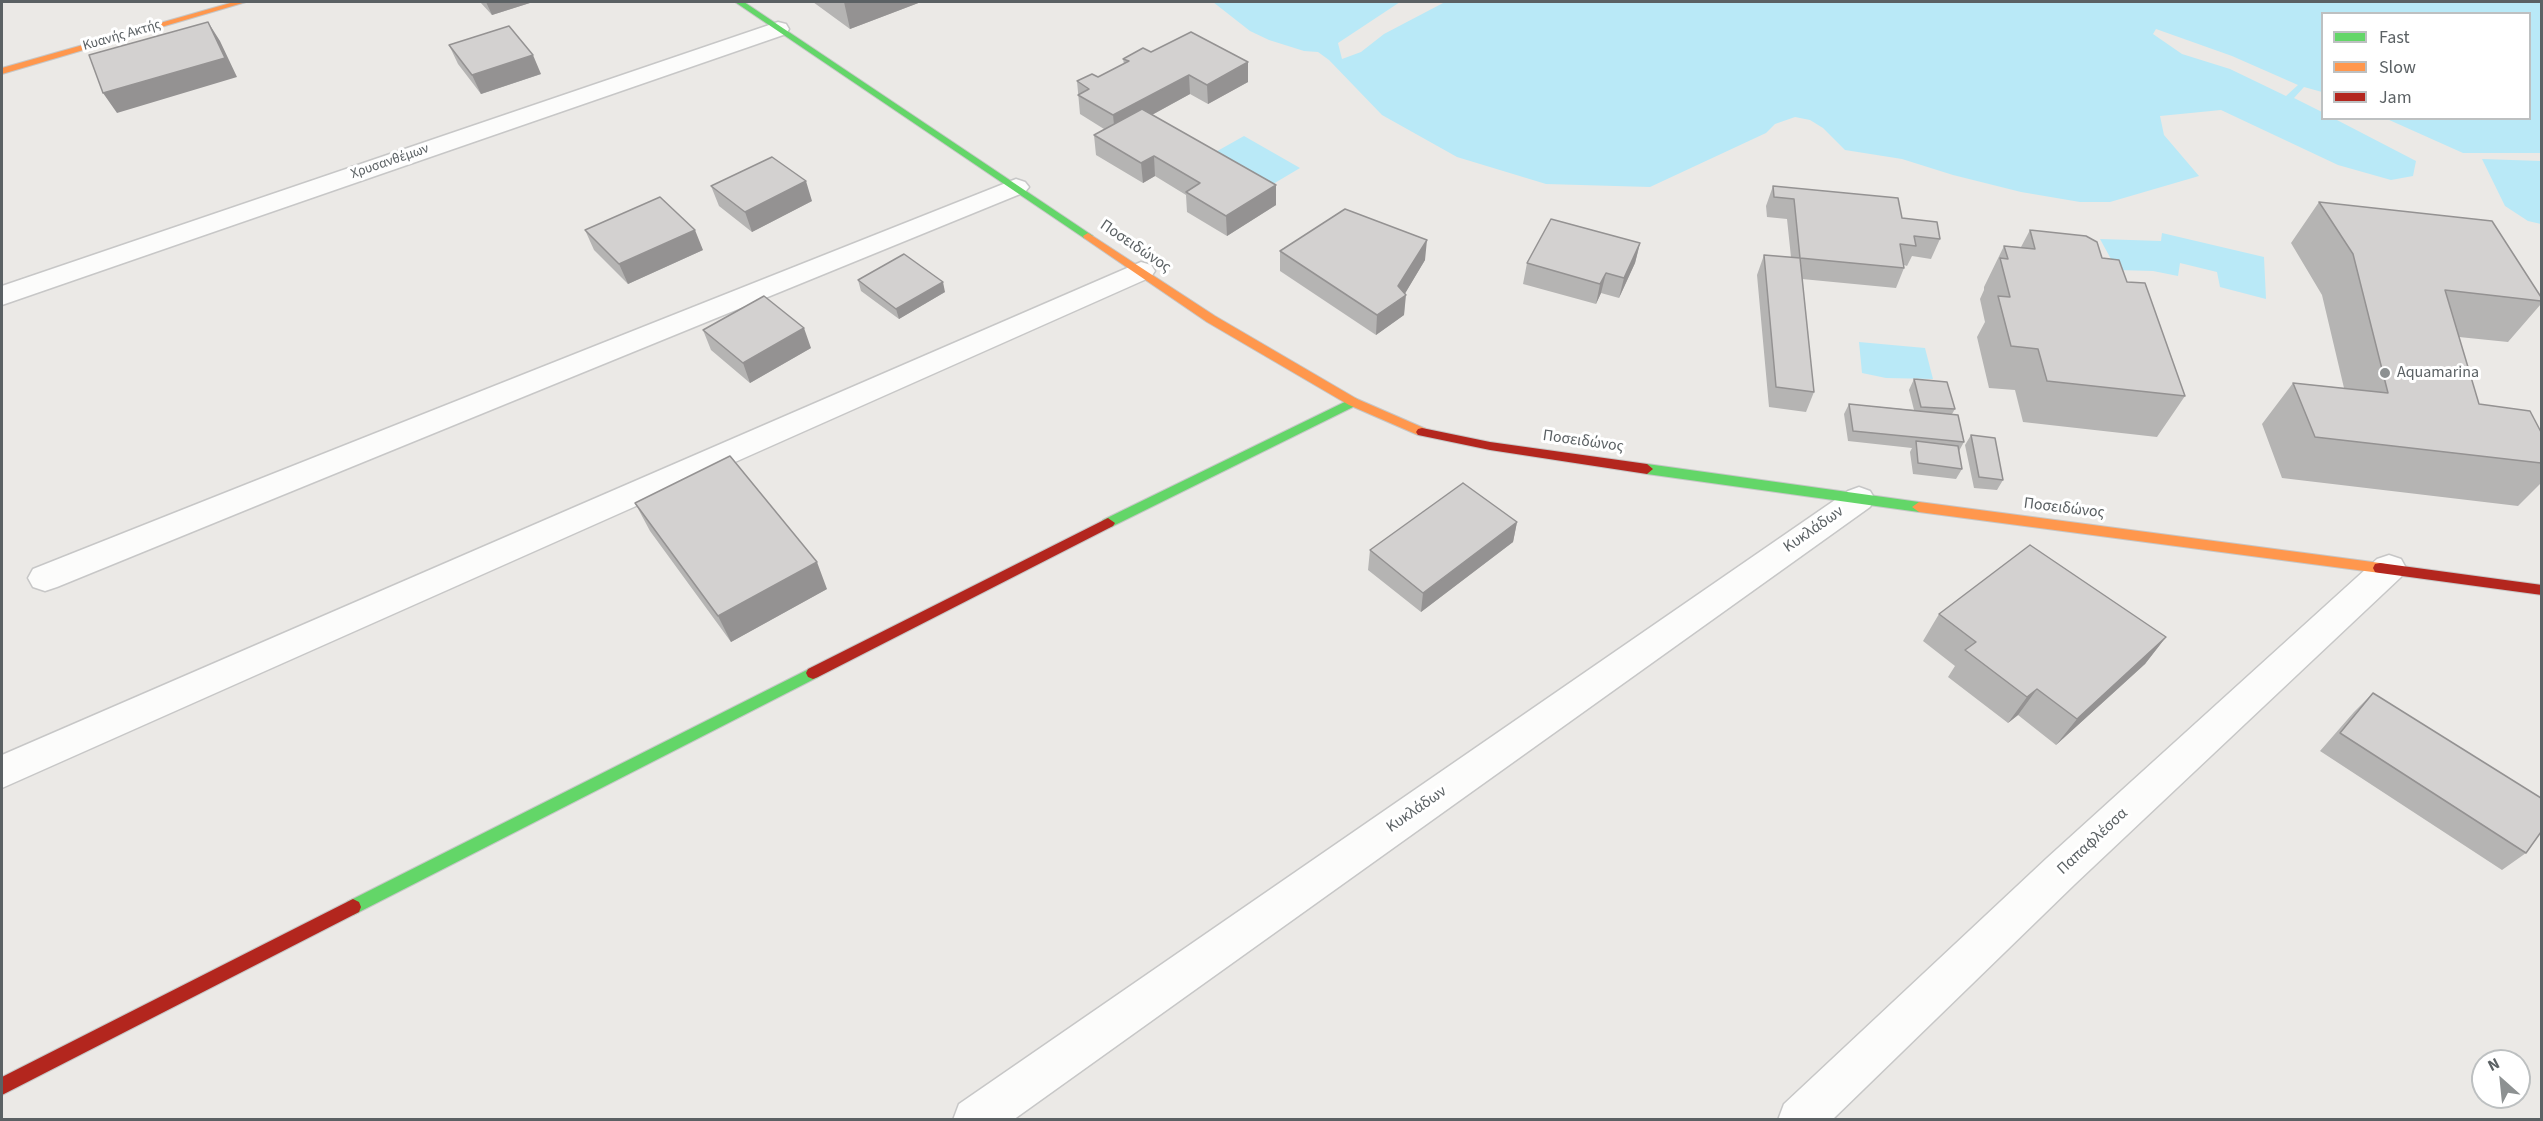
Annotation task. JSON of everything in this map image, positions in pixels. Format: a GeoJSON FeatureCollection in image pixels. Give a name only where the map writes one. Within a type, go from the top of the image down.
{"type":"FeatureCollection","features":[{"type":"Feature","properties":{"kind":"street","name":"Κυανής Ακτής"},"geometry":{"type":"LineString","coordinates":[[2,71],[242,2]]}},
{"type":"Feature","properties":{"kind":"street","name":"Ποσειδώνος"},"geometry":{"type":"LineString","coordinates":[[739,2],[1211,319],[1353,402],[1427,434],[1490,446],[1859,499],[2541,590]]}},
{"type":"Feature","properties":{"kind":"street","name":"Χρυσανθέμων"},"geometry":{"type":"LineString","coordinates":[[2,296],[778,29]]}},
{"type":"Feature","properties":{"kind":"street"},"geometry":{"type":"LineString","coordinates":[[45,578],[1016,187]]}},
{"type":"Feature","properties":{"kind":"street"},"geometry":{"type":"LineString","coordinates":[[2,772],[1141,271]]}},
{"type":"Feature","properties":{"kind":"street"},"geometry":{"type":"LineString","coordinates":[[2,1086],[1138,508],[1353,402]]}},
{"type":"Feature","properties":{"kind":"street","name":"Κυκλάδων"},"geometry":{"type":"LineString","coordinates":[[975,1119],[1859,499]]}},
{"type":"Feature","properties":{"kind":"street","name":"Παπαφλέσσα"},"geometry":{"type":"LineString","coordinates":[[1800,1119],[2070,863],[2389,568]]}},
{"type":"Feature","properties":{"kind":"water"},"geometry":{"type":"Polygon","coordinates":[[[1213,2],[2541,2],[2541,153],[2463,153],[2389,120],[2531,120],[2531,12],[2321,12],[2321,92],[2304,87],[2294,98],[2321,112],[2321,120],[2337,120],[2416,161],[2413,176],[2391,180],[2338,165],[2221,110],[2160,116],[2164,135],[2199,176],[2110,202],[2080,202],[2021,192],[1902,159],[1845,150],[1823,128],[1810,120],[1795,117],[1775,124],[1766,133],[1650,187],[1546,184],[1457,157],[1382,115],[1329,60],[1318,52],[1304,51],[1269,40],[1250,31],[1213,2]]]}},
{"type":"Feature","properties":{"kind":"water"},"geometry":{"type":"Polygon","coordinates":[[[1244,136],[1300,168],[1268,187],[1212,154],[1244,136]]]}},
{"type":"Feature","properties":{"kind":"water"},"geometry":{"type":"Polygon","coordinates":[[[2482,159],[2541,161],[2541,224],[2528,221],[2505,206],[2482,159]]]}},
{"type":"Feature","properties":{"kind":"water"},"geometry":{"type":"Polygon","coordinates":[[[2162,233],[2264,257],[2266,299],[2220,287],[2217,272],[2180,263],[2178,276],[2153,271],[2117,270],[2100,239],[2161,241],[2162,233]]]}},
{"type":"Feature","properties":{"kind":"water"},"geometry":{"type":"Polygon","coordinates":[[[1859,342],[1925,348],[1933,379],[1886,378],[1862,373],[1859,342]]]}},
{"type":"Feature","properties":{"kind":"pier"},"geometry":{"type":"Polygon","coordinates":[[[1400,2],[1445,2],[1384,34],[1361,52],[1342,59],[1338,43],[1400,2]]]}},
{"type":"Feature","properties":{"kind":"pier"},"geometry":{"type":"Polygon","coordinates":[[[2156,29],[2232,56],[2298,85],[2286,96],[2230,69],[2182,54],[2153,34],[2156,29]]]}},
{"type":"Feature","properties":{"kind":"building"},"geometry":{"type":"Polygon","coordinates":[[[208,22],[225,58],[103,93],[89,55],[208,22]]]}},
{"type":"Feature","properties":{"kind":"building"},"geometry":{"type":"Polygon","coordinates":[[[509,26],[533,55],[472,75],[449,45],[509,26]]]}},
{"type":"Feature","properties":{"kind":"building"},"geometry":{"type":"Polygon","coordinates":[[[1191,32],[1248,62],[1207,85],[1189,75],[1113,115],[1078,95],[1089,89],[1077,81],[1092,74],[1098,77],[1129,61],[1123,59],[1143,48],[1151,52],[1191,32]]]}},
{"type":"Feature","properties":{"kind":"building"},"geometry":{"type":"Polygon","coordinates":[[[1142,109],[1276,185],[1226,216],[1186,192],[1200,183],[1154,156],[1141,163],[1094,135],[1142,109]]]}},
{"type":"Feature","properties":{"kind":"building"},"geometry":{"type":"Polygon","coordinates":[[[772,157],[806,181],[745,212],[711,186],[772,157]]]}},
{"type":"Feature","properties":{"kind":"building"},"geometry":{"type":"Polygon","coordinates":[[[1773,186],[1898,198],[1902,218],[1937,222],[1940,239],[1914,236],[1916,246],[1900,244],[1904,268],[1800,258],[1794,199],[1774,197],[1773,186]]]}},
{"type":"Feature","properties":{"kind":"building"},"geometry":{"type":"Polygon","coordinates":[[[660,197],[695,230],[619,264],[585,230],[660,197]]]}},
{"type":"Feature","properties":{"kind":"building"},"geometry":{"type":"Polygon","coordinates":[[[2319,202],[2492,221],[2541,297],[2541,301],[2445,290],[2479,404],[2530,411],[2541,432],[2541,463],[2315,437],[2293,383],[2388,393],[2353,254],[2319,202]]]}},
{"type":"Feature","properties":{"kind":"building"},"geometry":{"type":"Polygon","coordinates":[[[1345,209],[1427,240],[1398,286],[1406,295],[1377,315],[1280,251],[1345,209]]]}},
{"type":"Feature","properties":{"kind":"building"},"geometry":{"type":"Polygon","coordinates":[[[1551,219],[1640,243],[1624,278],[1606,273],[1600,284],[1527,263],[1551,219]]]}},
{"type":"Feature","properties":{"kind":"building"},"geometry":{"type":"Polygon","coordinates":[[[2030,230],[2086,236],[2097,242],[2102,258],[2119,260],[2127,282],[2145,283],[2185,396],[2047,381],[2038,349],[2011,346],[1998,296],[2010,297],[2000,258],[2008,259],[2004,246],[2035,249],[2030,230]]]}},
{"type":"Feature","properties":{"kind":"building"},"geometry":{"type":"Polygon","coordinates":[[[904,254],[943,282],[896,309],[858,280],[904,254]]]}},
{"type":"Feature","properties":{"kind":"building"},"geometry":{"type":"Polygon","coordinates":[[[1764,255],[1800,258],[1814,392],[1776,387],[1764,255]]]}},
{"type":"Feature","properties":{"kind":"building"},"geometry":{"type":"Polygon","coordinates":[[[764,296],[804,328],[743,363],[703,330],[764,296]]]}},
{"type":"Feature","properties":{"kind":"building"},"geometry":{"type":"Polygon","coordinates":[[[1914,379],[1947,382],[1955,409],[1921,407],[1914,379]]]}},
{"type":"Feature","properties":{"kind":"building"},"geometry":{"type":"Polygon","coordinates":[[[1849,404],[1958,415],[1964,442],[1853,431],[1849,404]]]}},
{"type":"Feature","properties":{"kind":"building"},"geometry":{"type":"Polygon","coordinates":[[[1971,435],[1995,438],[2003,480],[1979,477],[1971,435]]]}},
{"type":"Feature","properties":{"kind":"building"},"geometry":{"type":"Polygon","coordinates":[[[1916,441],[1958,446],[1962,469],[1918,463],[1916,441]]]}},
{"type":"Feature","properties":{"kind":"building"},"geometry":{"type":"Polygon","coordinates":[[[730,456],[817,562],[718,616],[635,503],[730,456]]]}},
{"type":"Feature","properties":{"kind":"building"},"geometry":{"type":"Polygon","coordinates":[[[1463,483],[1517,522],[1423,593],[1370,550],[1463,483]]]}},
{"type":"Feature","properties":{"kind":"building"},"geometry":{"type":"Polygon","coordinates":[[[2030,545],[2166,637],[2077,719],[2037,689],[2027,697],[1965,650],[1976,642],[1939,614],[2030,545]]]}},
{"type":"Feature","properties":{"kind":"building"},"geometry":{"type":"Polygon","coordinates":[[[2373,693],[2541,798],[2541,832],[2526,853],[2340,733],[2373,693]]]}},
{"type":"Feature","properties":{"kind":"traffic: fast"},"geometry":{"type":"LineString","coordinates":[[739,2],[1088,236]]}},
{"type":"Feature","properties":{"kind":"traffic: fast"},"geometry":{"type":"LineString","coordinates":[[1108,523],[1353,402]]}},
{"type":"Feature","properties":{"kind":"traffic: fast"},"geometry":{"type":"LineString","coordinates":[[1647,469],[1919,507]]}},
{"type":"Feature","properties":{"kind":"traffic: fast"},"geometry":{"type":"LineString","coordinates":[[353,907],[813,673]]}},
{"type":"Feature","properties":{"kind":"traffic: slow"},"geometry":{"type":"LineString","coordinates":[[2,71],[242,2]]}},
{"type":"Feature","properties":{"kind":"traffic: slow"},"geometry":{"type":"LineString","coordinates":[[1088,236],[1211,319],[1353,402],[1422,432]]}},
{"type":"Feature","properties":{"kind":"traffic: slow"},"geometry":{"type":"LineString","coordinates":[[1919,507],[2380,568]]}},
{"type":"Feature","properties":{"kind":"traffic: jam"},"geometry":{"type":"LineString","coordinates":[[1422,432],[1490,446],[1647,469]]}},
{"type":"Feature","properties":{"kind":"traffic: jam"},"geometry":{"type":"LineString","coordinates":[[813,673],[1108,523]]}},
{"type":"Feature","properties":{"kind":"traffic: jam"},"geometry":{"type":"LineString","coordinates":[[2380,568],[2542,590]]}},
{"type":"Feature","properties":{"kind":"traffic: jam"},"geometry":{"type":"LineString","coordinates":[[2,1086],[353,907]]}},
{"type":"Feature","properties":{"kind":"place","name":"Aquamarina"},"geometry":{"type":"Point","coordinates":[2385,373]}}]}
